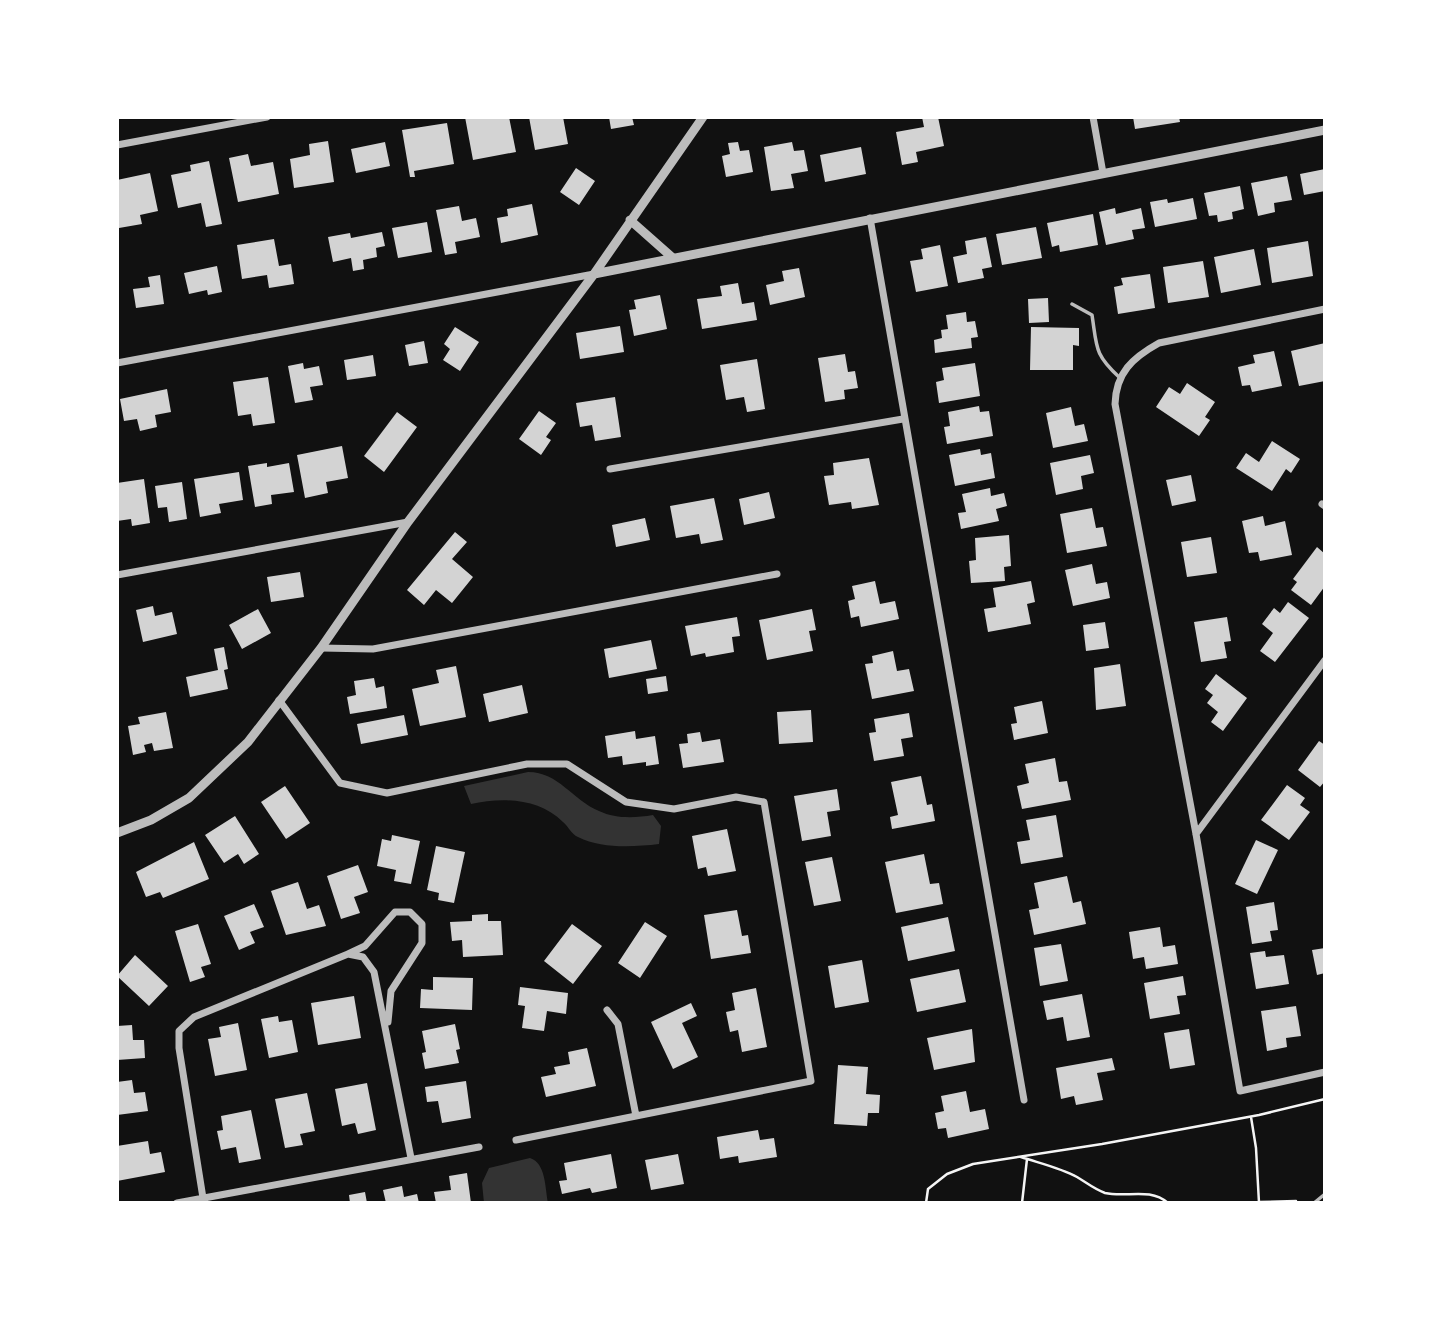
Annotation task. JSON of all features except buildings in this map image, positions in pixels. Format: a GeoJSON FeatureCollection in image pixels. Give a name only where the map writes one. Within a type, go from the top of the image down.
{"type":"FeatureCollection","features":[{"type":"Feature","properties":{"kind":"street"},"geometry":{"type":"LineString","coordinates":[[117,145],[267,117]]}},
{"type":"Feature","properties":{"kind":"street"},"geometry":{"type":"LineString","coordinates":[[117,833],[150,820],[189,798],[247,741],[321,648],[408,522],[594,274],[702,117]]}},
{"type":"Feature","properties":{"kind":"street"},"geometry":{"type":"LineString","coordinates":[[1093,117],[1103,173]]}},
{"type":"Feature","properties":{"kind":"street"},"geometry":{"type":"LineString","coordinates":[[117,363],[594,274],[1325,130]]}},
{"type":"Feature","properties":{"kind":"street"},"geometry":{"type":"LineString","coordinates":[[870,218],[1024,1100]]}},
{"type":"Feature","properties":{"kind":"street"},"geometry":{"type":"LineString","coordinates":[[630,220],[673,258]]}},
{"type":"Feature","properties":{"kind":"street"},"geometry":{"type":"LineString","coordinates":[[1325,309],[1158,343],[1135,356],[1119,377],[1115,404],[1196,834],[1240,1091],[1325,1072]]}},
{"type":"Feature","properties":{"kind":"street"},"geometry":{"type":"LineString","coordinates":[[610,469],[903,419]]}},
{"type":"Feature","properties":{"kind":"street"},"geometry":{"type":"LineString","coordinates":[[117,575],[408,522]]}},
{"type":"Feature","properties":{"kind":"street"},"geometry":{"type":"LineString","coordinates":[[321,648],[373,649],[777,575]]}},
{"type":"Feature","properties":{"kind":"street"},"geometry":{"type":"LineString","coordinates":[[1196,834],[1325,660]]}},
{"type":"Feature","properties":{"kind":"street"},"geometry":{"type":"LineString","coordinates":[[279,700],[340,783],[363,788],[387,793],[527,764],[567,764],[626,802],[674,809],[736,797],[764,802],[811,1081],[516,1140]]}},
{"type":"Feature","properties":{"kind":"street"},"geometry":{"type":"LineString","coordinates":[[204,1198],[179,1048],[179,1031],[194,1017],[365,946],[395,912],[410,912],[422,924],[422,943],[391,991],[388,1035]]}},
{"type":"Feature","properties":{"kind":"street"},"geometry":{"type":"LineString","coordinates":[[348,954],[363,957],[374,972],[411,1158]]}},
{"type":"Feature","properties":{"kind":"street"},"geometry":{"type":"LineString","coordinates":[[607,1010],[618,1024],[636,1116]]}},
{"type":"Feature","properties":{"kind":"street"},"geometry":{"type":"LineString","coordinates":[[177,1203],[479,1147]]}},
{"type":"Feature","properties":{"kind":"lane"},"geometry":{"type":"LineString","coordinates":[[1072,304],[1092,316],[1095,347],[1100,360],[1119,377]]}},
{"type":"Feature","properties":{"kind":"lane"},"geometry":{"type":"LineString","coordinates":[[1314,1203],[1325,1194]]}},
{"type":"Feature","properties":{"kind":"path"},"geometry":{"type":"LineString","coordinates":[[926,1203],[928,1189],[947,1174],[973,1164],[1251,1116],[1325,1099]]}},
{"type":"Feature","properties":{"kind":"path"},"geometry":{"type":"LineString","coordinates":[[1251,1116],[1259,1202],[1296,1202]]}},
{"type":"Feature","properties":{"kind":"path"},"geometry":{"type":"LineString","coordinates":[[1018,1156],[1076,1177],[1092,1188],[1123,1196],[1144,1193],[1168,1203]]}},
{"type":"Feature","properties":{"kind":"path"},"geometry":{"type":"LineString","coordinates":[[1022,1203],[1027,1159]]}},
{"type":"Feature","properties":{"kind":"shaded area"},"geometry":{"type":"Polygon","coordinates":[[[528,772],[539,773],[557,781],[589,806],[605,814],[626,817],[653,815],[661,826],[659,844],[597,844],[578,837],[553,814],[532,804],[495,800],[471,804],[464,786],[528,772]]]}},
{"type":"Feature","properties":{"kind":"shaded area"},"geometry":{"type":"Polygon","coordinates":[[[530,1158],[542,1170],[548,1203],[484,1203],[482,1183],[489,1168],[530,1158]]]}}]}
